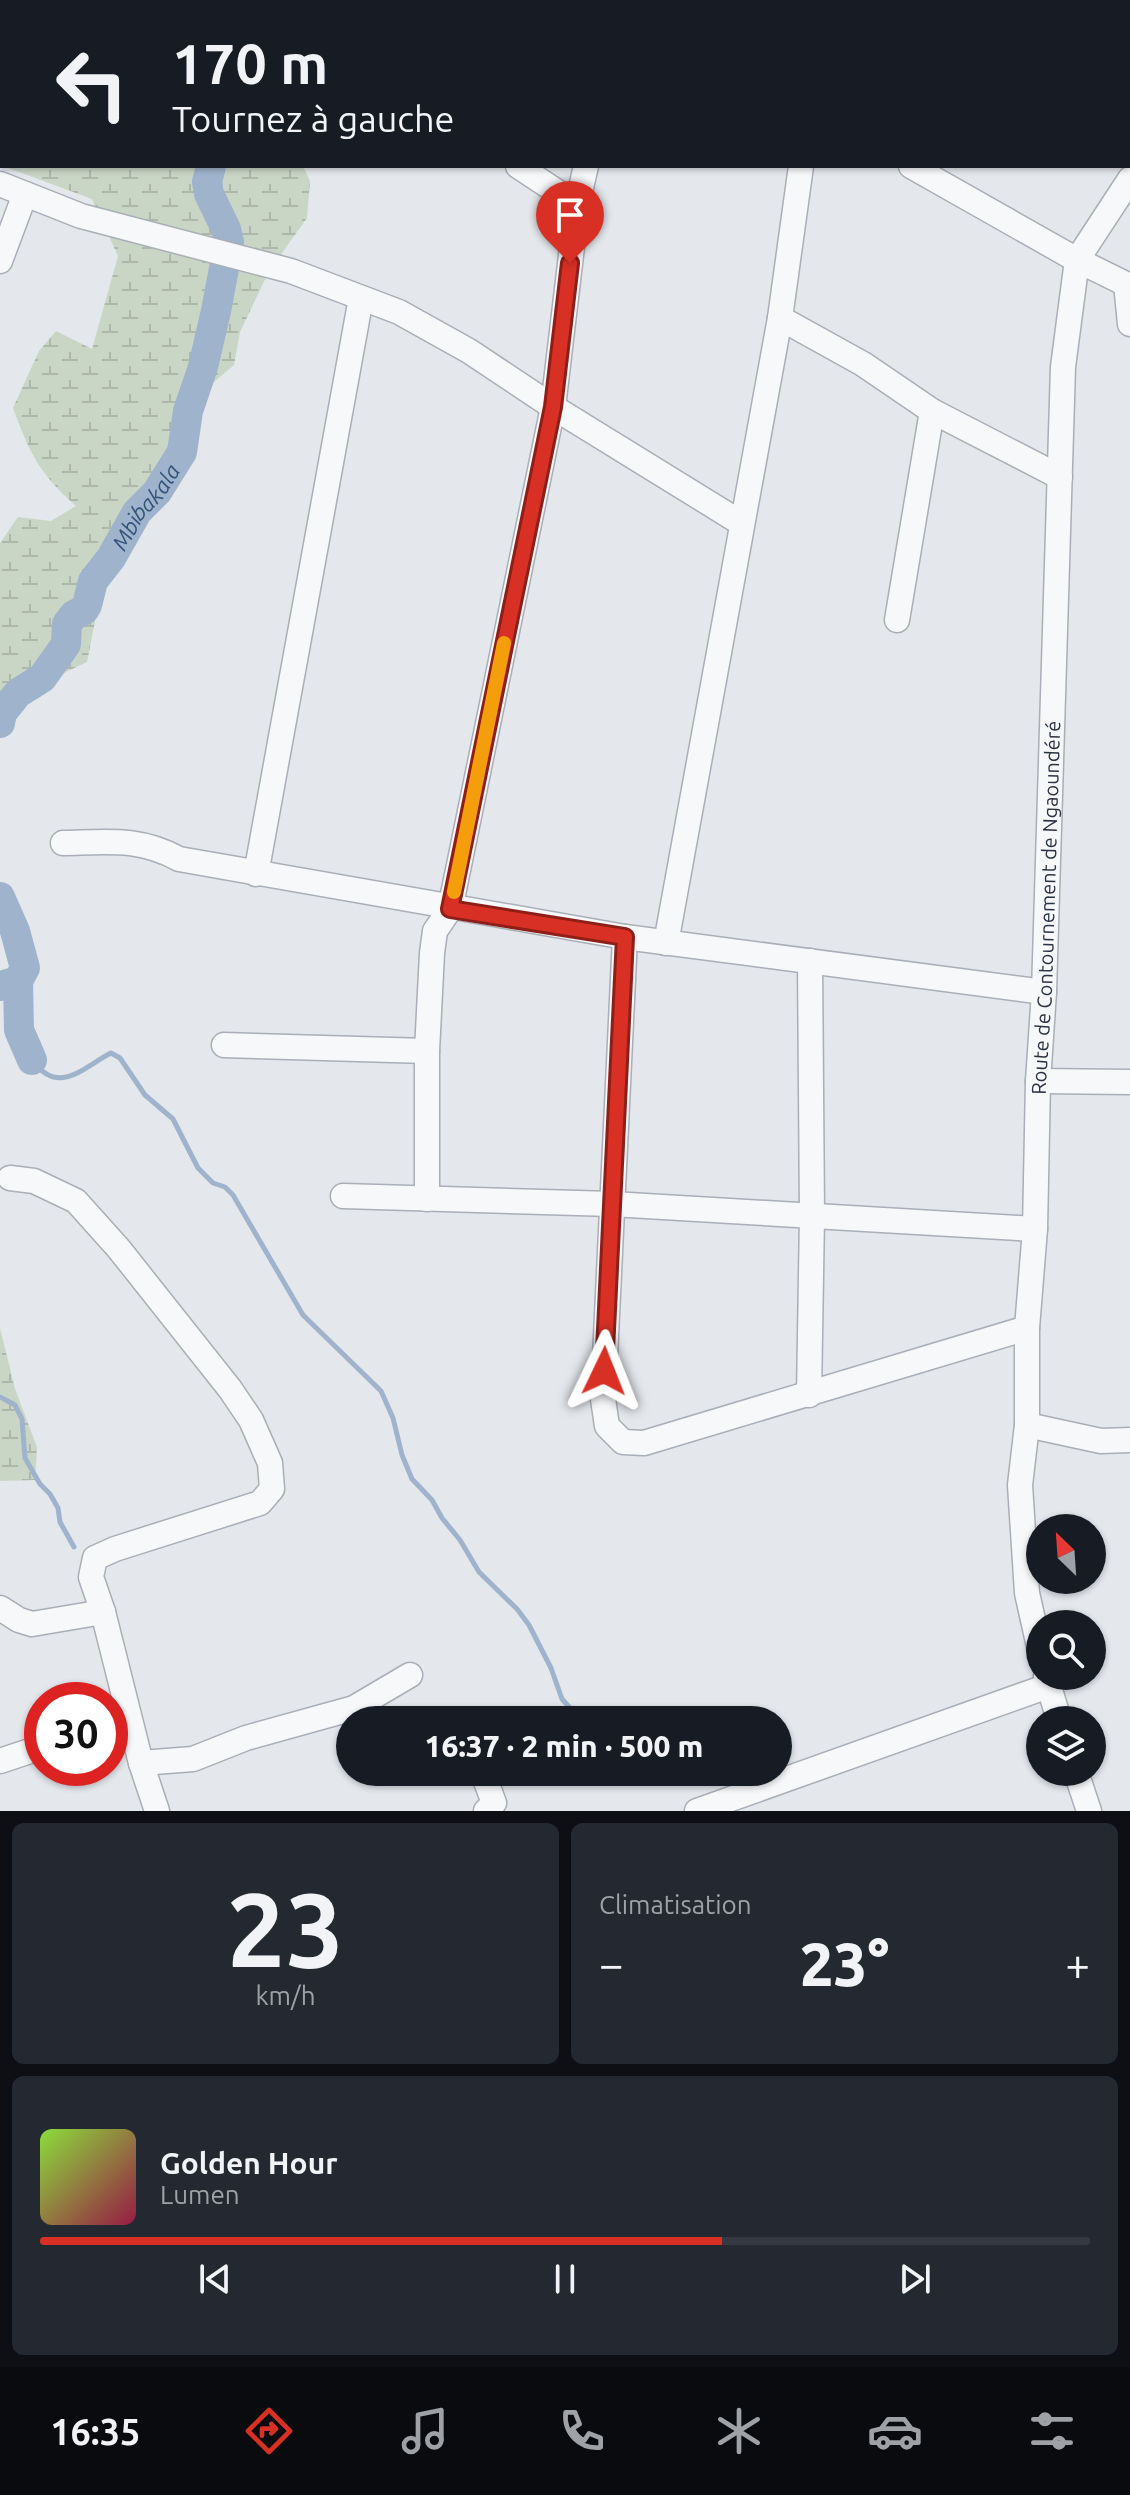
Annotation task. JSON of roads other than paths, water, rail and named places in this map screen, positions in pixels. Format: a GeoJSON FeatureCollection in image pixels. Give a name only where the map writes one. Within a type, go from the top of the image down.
{"type":"FeatureCollection","features":[{"type":"Feature","properties":{"kind":"street"},"geometry":{"type":"LineString","coordinates":[[521,168],[577,205]]}},
{"type":"Feature","properties":{"kind":"street"},"geometry":{"type":"LineString","coordinates":[[427,1199],[427,1051],[433,942],[435,931],[450,909],[553,407],[577,205],[586,168]]}},
{"type":"Feature","properties":{"kind":"street"},"geometry":{"type":"LineString","coordinates":[[666,943],[780,318],[801,168]]}},
{"type":"Feature","properties":{"kind":"street"},"geometry":{"type":"LineString","coordinates":[[915,168],[1077,260],[1128,285],[1130,324]]}},
{"type":"Feature","properties":{"kind":"street","name":"Route de Contournement de Ngaoundéré"},"geometry":{"type":"LineString","coordinates":[[1031,1610],[1021,1500],[1027,1425],[1027,1328],[1035,1229],[1038,1081],[1044,992],[1063,367],[1077,260],[1130,179]]}},
{"type":"Feature","properties":{"kind":"street"},"geometry":{"type":"LineString","coordinates":[[0,184],[81,216],[291,271],[399,312],[469,351],[553,407],[741,523]]}},
{"type":"Feature","properties":{"kind":"street"},"geometry":{"type":"LineString","coordinates":[[0,261],[25,194]]}},
{"type":"Feature","properties":{"kind":"street"},"geometry":{"type":"LineString","coordinates":[[256,874],[361,298]]}},
{"type":"Feature","properties":{"kind":"street"},"geometry":{"type":"LineString","coordinates":[[780,318],[863,364],[932,411],[1060,477]]}},
{"type":"Feature","properties":{"kind":"street"},"geometry":{"type":"LineString","coordinates":[[897,620],[932,411]]}},
{"type":"Feature","properties":{"kind":"street"},"geometry":{"type":"LineString","coordinates":[[63,843],[133,841],[158,848],[179,859],[450,909],[666,943],[1044,992]]}},
{"type":"Feature","properties":{"kind":"street"},"geometry":{"type":"LineString","coordinates":[[625,937],[603,1399],[607,1426],[623,1442],[644,1443],[1027,1328]]}},
{"type":"Feature","properties":{"kind":"street"},"geometry":{"type":"LineString","coordinates":[[809,1395],[812,1216],[810,961]]}},
{"type":"Feature","properties":{"kind":"street"},"geometry":{"type":"LineString","coordinates":[[224,1045],[427,1051]]}},
{"type":"Feature","properties":{"kind":"street"},"geometry":{"type":"LineString","coordinates":[[1038,1081],[1130,1082]]}},
{"type":"Feature","properties":{"kind":"street"},"geometry":{"type":"LineString","coordinates":[[10,1178],[34,1181],[76,1201],[119,1249],[230,1389],[251,1420],[270,1463],[272,1489],[260,1503],[95,1558],[91,1577],[103,1612],[113,1682]]}},
{"type":"Feature","properties":{"kind":"street"},"geometry":{"type":"LineString","coordinates":[[343,1196],[612,1204],[1035,1229]]}},
{"type":"Feature","properties":{"kind":"street"},"geometry":{"type":"LineString","coordinates":[[1027,1425],[1101,1441],[1130,1440]]}},
{"type":"Feature","properties":{"kind":"street"},"geometry":{"type":"LineString","coordinates":[[0,1608],[32,1624],[103,1612]]}},
{"type":"Feature","properties":{"kind":"street"},"geometry":{"type":"LineString","coordinates":[[141,1763],[193,1759],[246,1738],[354,1708],[410,1675]]}},
{"type":"Feature","properties":{"kind":"street"},"geometry":{"type":"LineString","coordinates":[[697,1811],[1026,1689]]}},
{"type":"Feature","properties":{"kind":"street"},"geometry":{"type":"LineString","coordinates":[[128,1738],[141,1763],[157,1811]]}},
{"type":"Feature","properties":{"kind":"street"},"geometry":{"type":"LineString","coordinates":[[0,1761],[24,1753]]}},
{"type":"Feature","properties":{"kind":"street"},"geometry":{"type":"LineString","coordinates":[[486,1811],[494,1803],[488,1786]]}},
{"type":"Feature","properties":{"kind":"street"},"geometry":{"type":"LineString","coordinates":[[1081,1786],[1089,1811]]}},
{"type":"Feature","properties":{"kind":"waterway","name":"Mbibakala"},"geometry":{"type":"LineString","coordinates":[[0,723],[2,713],[18,693],[42,678],[62,650],[66,644],[67,624],[74,615],[84,610],[93,581],[111,558],[137,512],[157,492],[182,452],[188,411],[203,367],[229,242],[209,194],[207,182],[210,168]]}},
{"type":"Feature","properties":{"kind":"waterway","name":"Mbibakala"},"geometry":{"type":"LineString","coordinates":[[0,897],[15,931],[25,968],[18,981],[0,986]]}},
{"type":"Feature","properties":{"kind":"waterway"},"geometry":{"type":"LineString","coordinates":[[18,981],[19,1030],[32,1060]]}},
{"type":"Feature","properties":{"kind":"waterway"},"geometry":{"type":"LineString","coordinates":[[32,1060],[42,1071],[61,1078],[71,1076],[111,1053],[120,1058],[145,1095],[173,1119],[198,1168],[213,1183],[225,1187],[233,1195],[303,1315],[381,1391],[412,1479],[432,1500],[479,1572],[529,1625],[551,1668],[562,1699],[568,1706]]}},
{"type":"Feature","properties":{"kind":"waterway"},"geometry":{"type":"LineString","coordinates":[[0,1397],[15,1405],[22,1419],[25,1458],[58,1508],[60,1522],[74,1547]]}}]}
